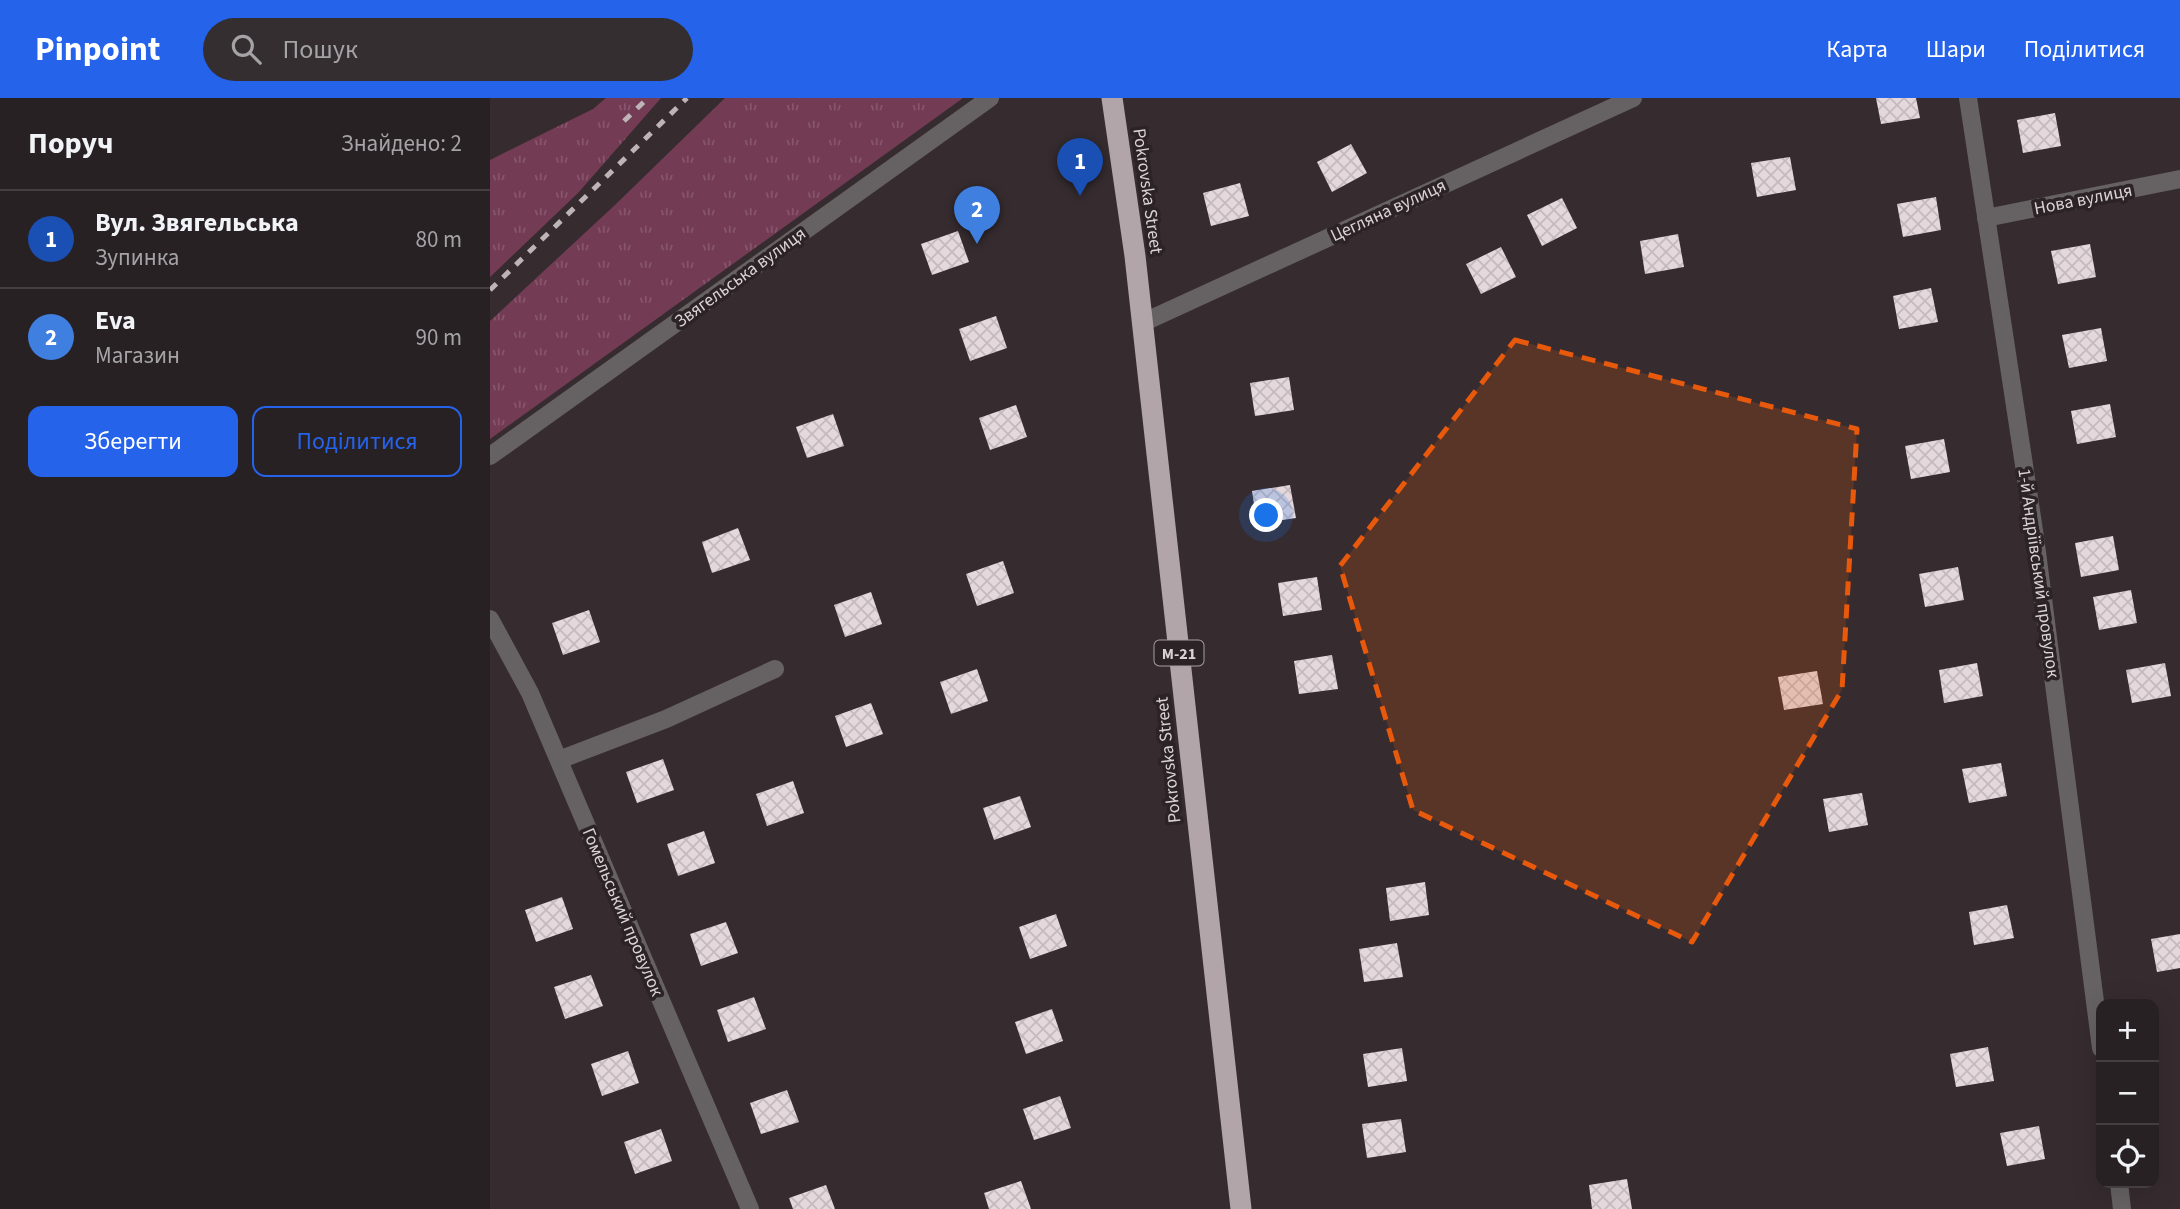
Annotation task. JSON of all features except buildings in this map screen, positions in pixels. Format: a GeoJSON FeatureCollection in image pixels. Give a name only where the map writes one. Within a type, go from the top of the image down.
{"type":"FeatureCollection","features":[{"type":"Feature","properties":{"kind":"highway","name":"Pokrovska Street"},"geometry":{"type":"LineString","coordinates":[[1112,98],[1142,323],[1241,1209]]}},
{"type":"Feature","properties":{"kind":"street","name":"Звягельська вулиця"},"geometry":{"type":"LineString","coordinates":[[490,456],[990,98]]}},
{"type":"Feature","properties":{"kind":"street","name":"Цегляна вулиця"},"geometry":{"type":"LineString","coordinates":[[1142,323],[1633,98]]}},
{"type":"Feature","properties":{"kind":"street","name":"1-й Андріївський провулок"},"geometry":{"type":"LineString","coordinates":[[1968,98],[2035,537],[2096,1009]]}},
{"type":"Feature","properties":{"kind":"street","name":"Нова вулиця"},"geometry":{"type":"LineString","coordinates":[[1986,218],[2180,179]]}},
{"type":"Feature","properties":{"kind":"street","name":"Гомельський провулок"},"geometry":{"type":"LineString","coordinates":[[490,619],[530,693],[750,1209]]}},
{"type":"Feature","properties":{"kind":"street"},"geometry":{"type":"LineString","coordinates":[[559,760],[666,719],[775,668]]}},
{"type":"Feature","properties":{"kind":"street"},"geometry":{"type":"LineString","coordinates":[[2120,1188],[2122,1209]]}},
{"type":"Feature","properties":{"kind":"highlighted area"},"geometry":{"type":"Polygon","coordinates":[[[1515,340],[1857,429],[1842,690],[1692,942],[1413,810],[1340,566],[1515,340]]]}},
{"type":"Feature","properties":{"kind":"green space"},"geometry":{"type":"Polygon","coordinates":[[[606,98],[661,98],[578,193],[490,277],[490,160],[593,109],[606,98]]]}},
{"type":"Feature","properties":{"kind":"green space"},"geometry":{"type":"Polygon","coordinates":[[[725,98],[963,98],[490,439],[490,321],[725,98]]]}},
{"type":"Feature","properties":{"kind":"railway"},"geometry":{"type":"LineString","coordinates":[[624,121],[648,98]]}},
{"type":"Feature","properties":{"kind":"railway"},"geometry":{"type":"LineString","coordinates":[[490,290],[687,98]]}},
{"type":"Feature","properties":{"kind":"place","name":"Вул. Звягельська"},"geometry":{"type":"Point","coordinates":[1080,196]}},
{"type":"Feature","properties":{"kind":"place","name":"Eva"},"geometry":{"type":"Point","coordinates":[977,244]}}]}
